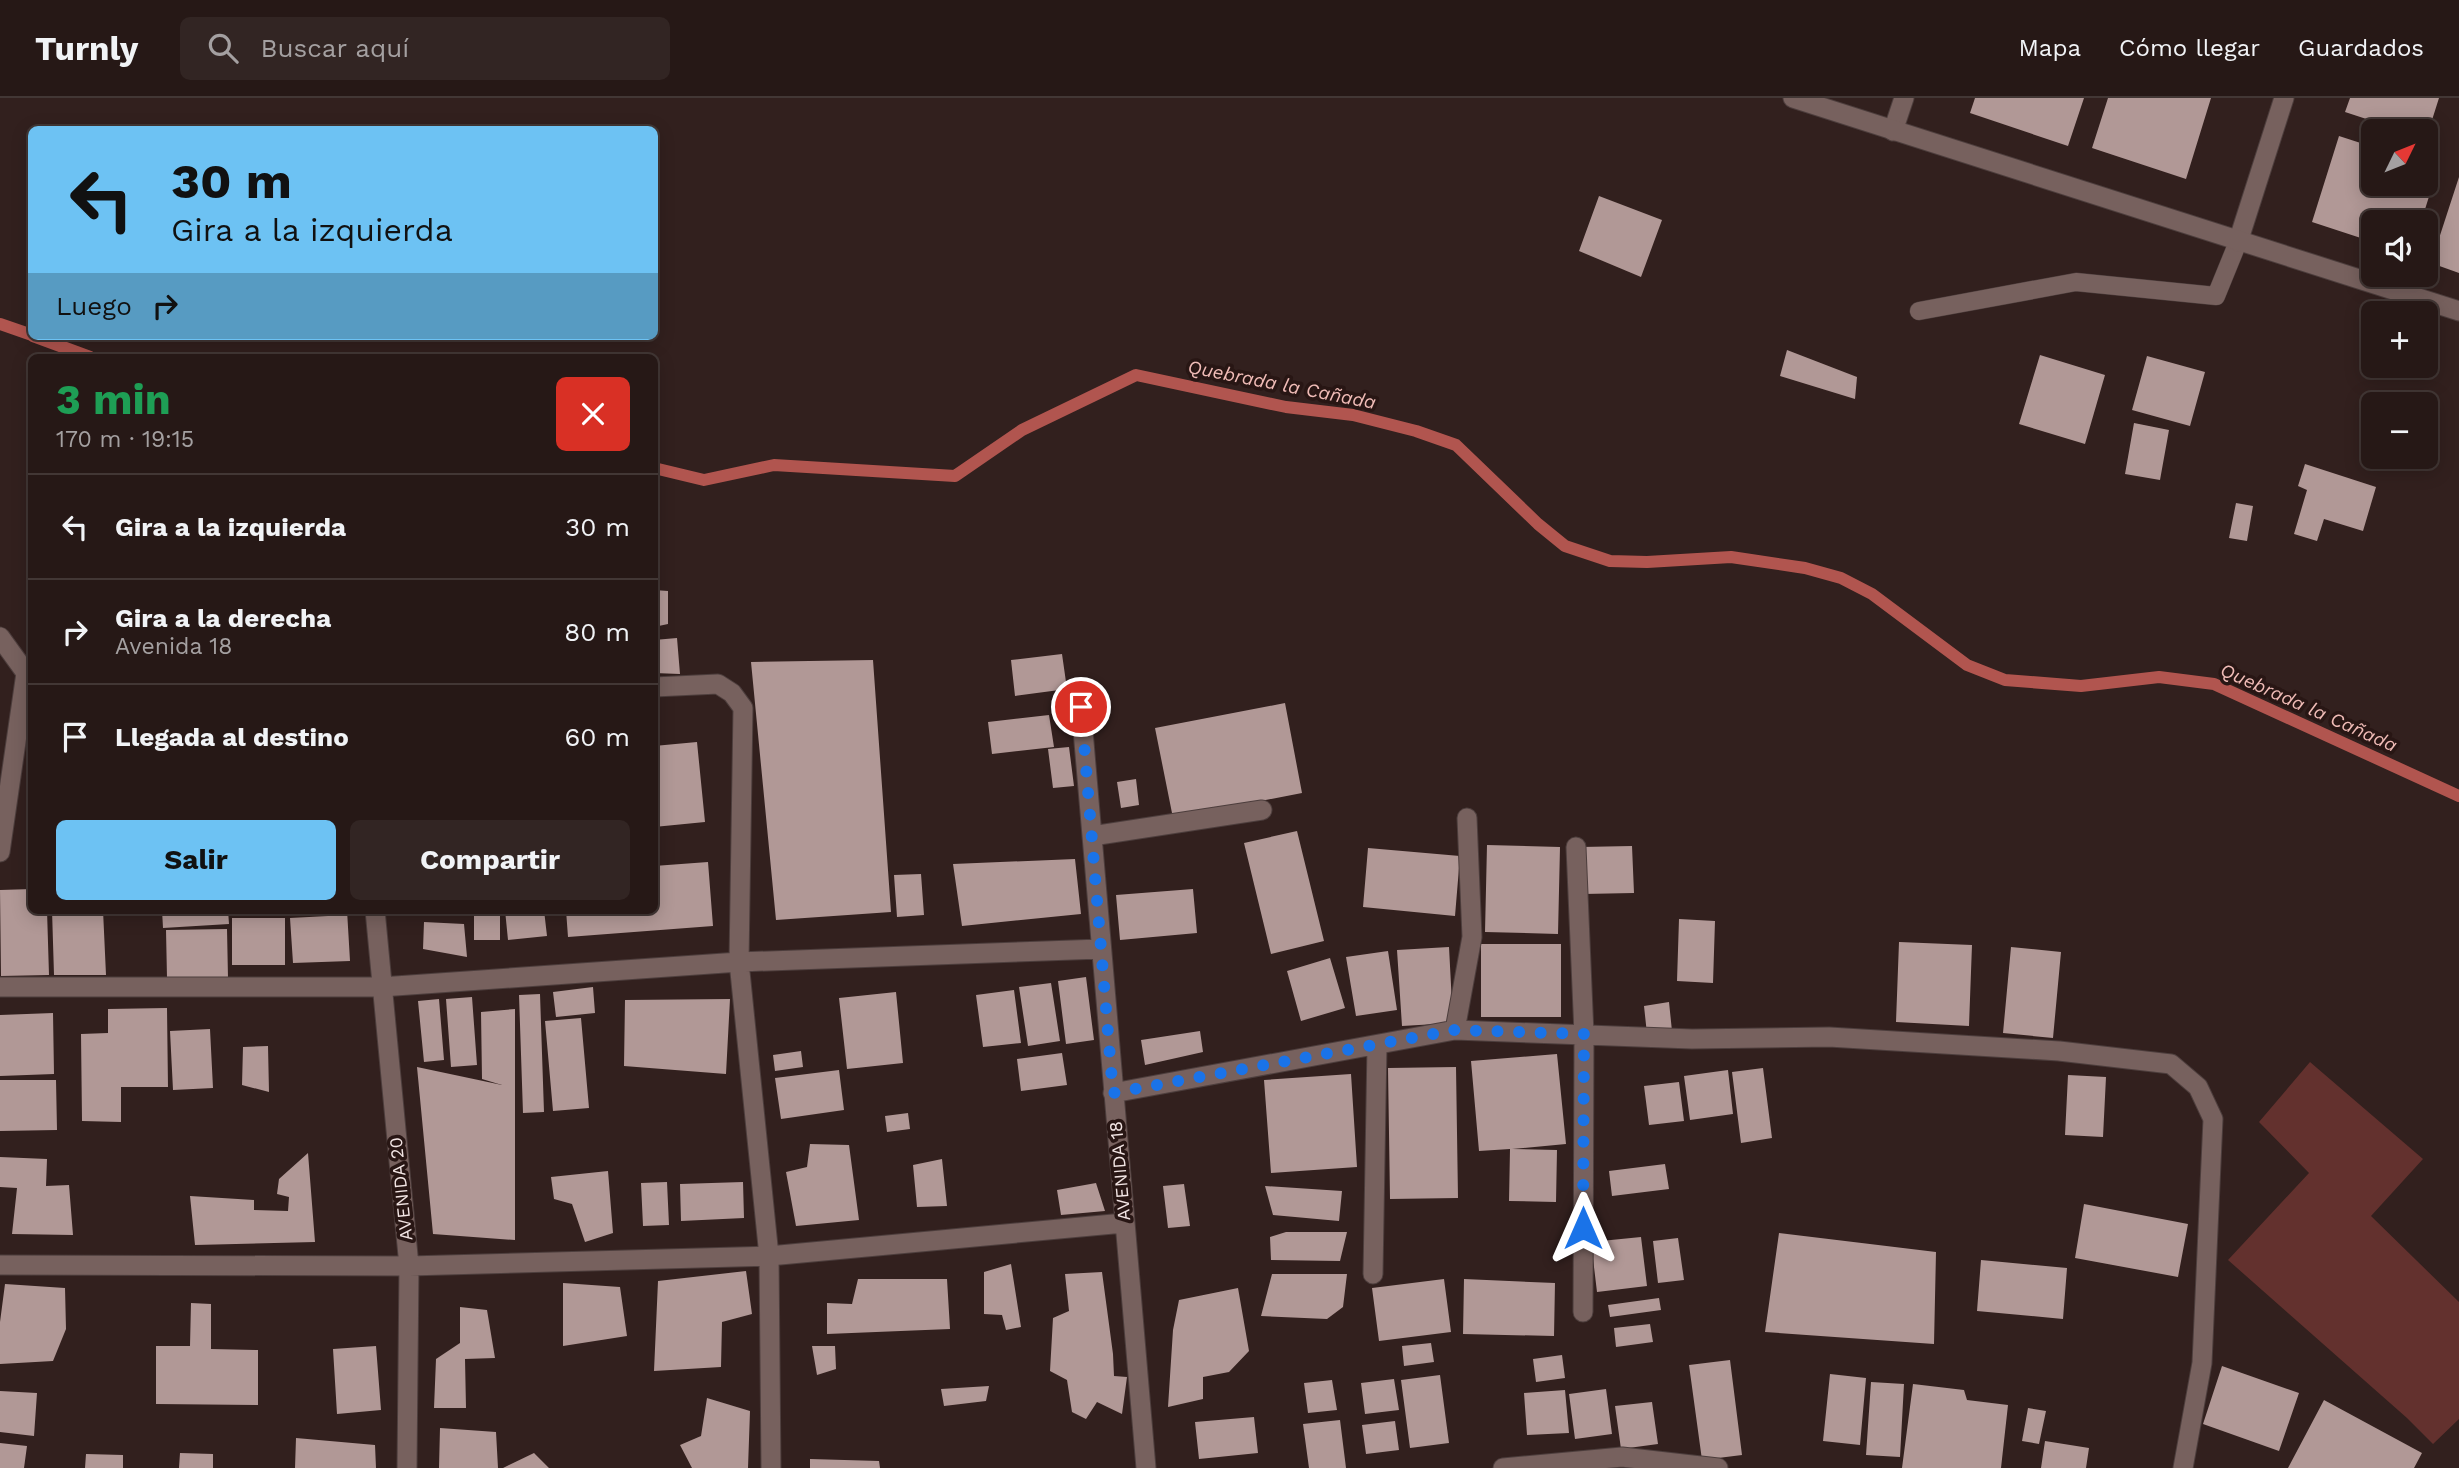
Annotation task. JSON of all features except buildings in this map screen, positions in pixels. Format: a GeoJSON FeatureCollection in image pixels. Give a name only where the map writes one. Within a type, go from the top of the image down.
{"type":"FeatureCollection","features":[{"type":"Feature","properties":{"kind":"street"},"geometry":{"type":"LineString","coordinates":[[1793,98],[2459,312]]}},
{"type":"Feature","properties":{"kind":"street"},"geometry":{"type":"LineString","coordinates":[[1893,131],[1904,98]]}},
{"type":"Feature","properties":{"kind":"street"},"geometry":{"type":"LineString","coordinates":[[2238,242],[2284,98]]}},
{"type":"Feature","properties":{"kind":"street"},"geometry":{"type":"LineString","coordinates":[[0,637],[28,673]]}},
{"type":"Feature","properties":{"kind":"street"},"geometry":{"type":"LineString","coordinates":[[0,852],[28,680]]}},
{"type":"Feature","properties":{"kind":"street"},"geometry":{"type":"LineString","coordinates":[[658,687],[718,684],[732,693],[743,708],[739,962],[769,1256],[771,1468]]}},
{"type":"Feature","properties":{"kind":"street","name":"AVENIDA 18"},"geometry":{"type":"LineString","coordinates":[[1081,707],[1146,1468]]}},
{"type":"Feature","properties":{"kind":"street"},"geometry":{"type":"LineString","coordinates":[[1092,836],[1262,810]]}},
{"type":"Feature","properties":{"kind":"street"},"geometry":{"type":"LineString","coordinates":[[1455,1030],[1472,937],[1467,818]]}},
{"type":"Feature","properties":{"kind":"street"},"geometry":{"type":"LineString","coordinates":[[1576,848],[1584,1034],[1583,1312]]}},
{"type":"Feature","properties":{"kind":"street","name":"AVENIDA 20"},"geometry":{"type":"LineString","coordinates":[[375,914],[409,1266],[407,1468]]}},
{"type":"Feature","properties":{"kind":"street"},"geometry":{"type":"LineString","coordinates":[[0,987],[382,988],[739,962],[1101,949]]}},
{"type":"Feature","properties":{"kind":"street"},"geometry":{"type":"LineString","coordinates":[[1113,1093],[1455,1030],[1692,1039],[1829,1037],[2059,1051],[2171,1064],[2198,1087],[2213,1119],[2202,1363],[2183,1468]]}},
{"type":"Feature","properties":{"kind":"street"},"geometry":{"type":"LineString","coordinates":[[1373,1274],[1377,1045]]}},
{"type":"Feature","properties":{"kind":"street"},"geometry":{"type":"LineString","coordinates":[[0,1265],[409,1266],[769,1256],[1124,1223]]}},
{"type":"Feature","properties":{"kind":"street"},"geometry":{"type":"LineString","coordinates":[[1503,1468],[1597,1464],[1622,1457],[1718,1468]]}},
{"type":"Feature","properties":{"kind":"lane"},"geometry":{"type":"LineString","coordinates":[[1919,311],[2076,282],[2216,296],[2238,242]]}},
{"type":"Feature","properties":{"kind":"shaded area"},"geometry":{"type":"Polygon","coordinates":[[[2310,1062],[2423,1159],[2371,1216],[2459,1302],[2459,1419],[2433,1444],[2228,1260],[2309,1173],[2259,1122],[2310,1062]]]}},
{"type":"Feature","properties":{"kind":"waterway","name":"Quebrada la Cañada"},"geometry":{"type":"LineString","coordinates":[[0,324],[28,334]]}},
{"type":"Feature","properties":{"kind":"waterway","name":"Quebrada la Cañada"},"geometry":{"type":"LineString","coordinates":[[44,340],[82,354]]}},
{"type":"Feature","properties":{"kind":"waterway","name":"Quebrada la Cañada"},"geometry":{"type":"LineString","coordinates":[[658,469],[704,480],[774,465],[955,476],[1022,430],[1136,375],[1286,407],[1353,415],[1416,431],[1456,445],[1538,524],[1565,546],[1610,561],[1647,562],[1731,557],[1805,568],[1841,578],[1872,594],[1967,665],[2005,680],[2081,686],[2159,677],[2214,684],[2459,796]]}},
{"type":"Feature","properties":{"kind":"route"},"geometry":{"type":"LineString","coordinates":[[1081,707],[1113,1093],[1455,1030],[1584,1034],[1583,1228]]}}]}
